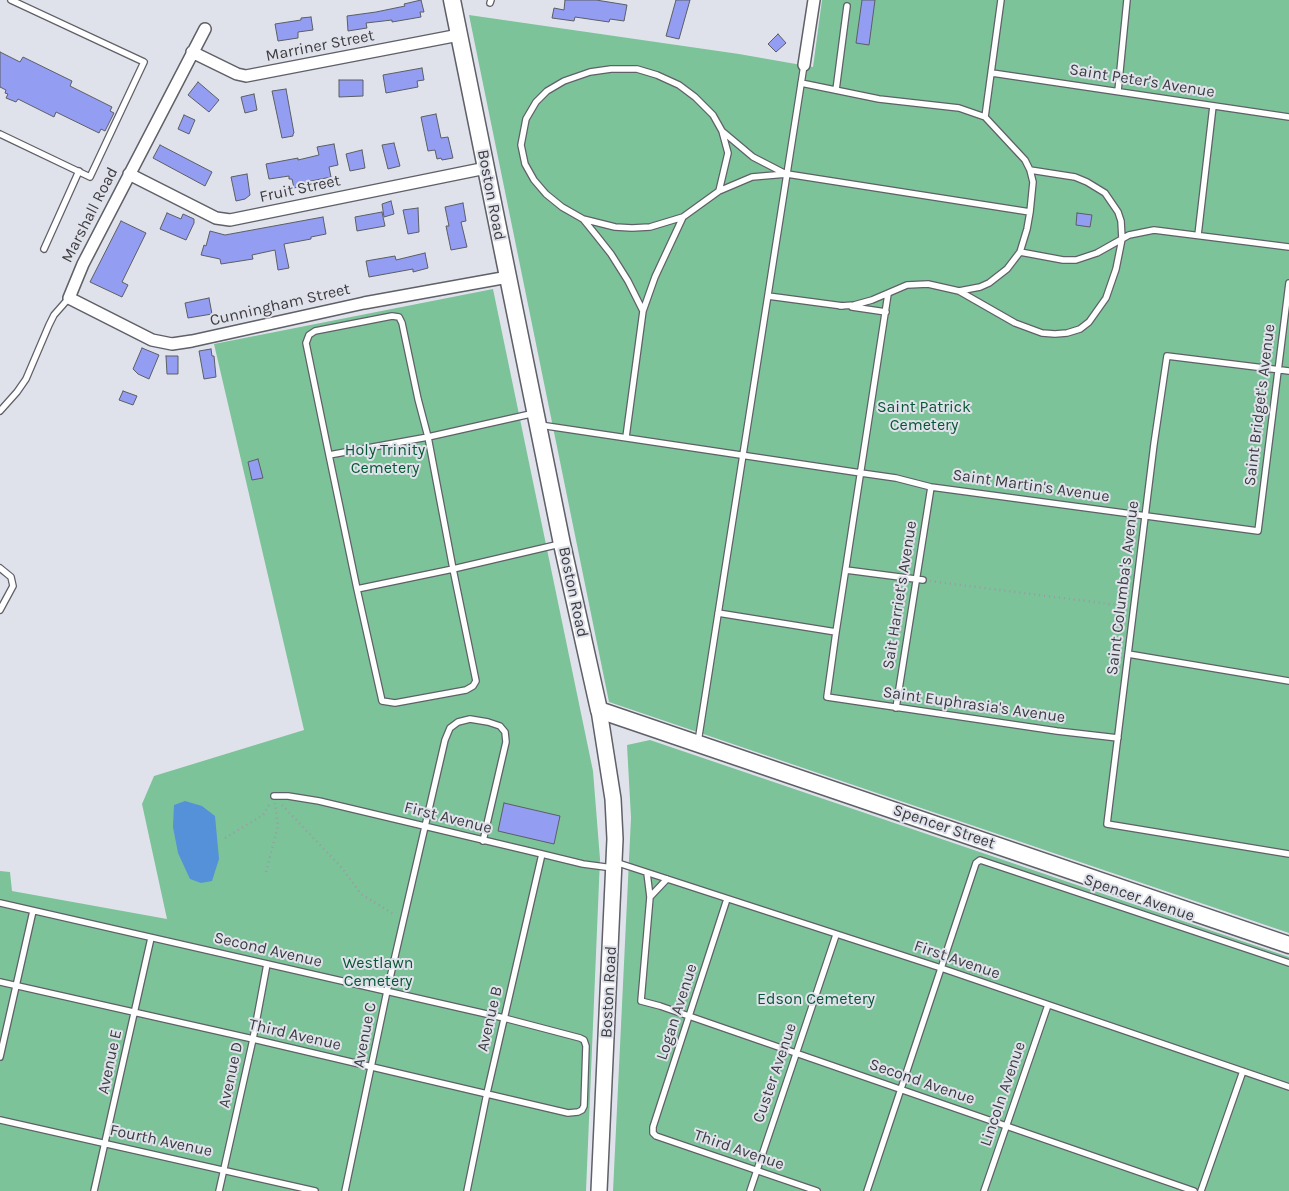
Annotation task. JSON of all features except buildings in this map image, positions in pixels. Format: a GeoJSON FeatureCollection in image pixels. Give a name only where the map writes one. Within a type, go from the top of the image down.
{"type":"FeatureCollection","features":[{"type":"Feature","properties":{"kind":"main road","name":"Boston Road"},"geometry":{"type":"LineString","coordinates":[[452,0],[562,544],[599,710]]}},
{"type":"Feature","properties":{"kind":"main road","name":"Spencer Street"},"geometry":{"type":"LineString","coordinates":[[599,710],[1289,946]]}},
{"type":"Feature","properties":{"kind":"street"},"geometry":{"type":"LineString","coordinates":[[804,65],[814,0]]}},
{"type":"Feature","properties":{"kind":"street","name":"Marshall Road"},"geometry":{"type":"LineString","coordinates":[[69,298],[83,264],[205,29]]}},
{"type":"Feature","properties":{"kind":"street","name":"Marriner Street"},"geometry":{"type":"LineString","coordinates":[[192,52],[237,74],[246,76],[459,35]]}},
{"type":"Feature","properties":{"kind":"street","name":"Fruit Street"},"geometry":{"type":"LineString","coordinates":[[129,174],[216,218],[230,220],[486,168]]}},
{"type":"Feature","properties":{"kind":"street","name":"Cunningham Street"},"geometry":{"type":"LineString","coordinates":[[69,298],[152,340],[172,344],[192,342],[342,307],[508,277]]}},
{"type":"Feature","properties":{"kind":"street","name":"Boston Road"},"geometry":{"type":"LineString","coordinates":[[599,710],[613,799],[615,865],[599,1191]]}},
{"type":"Feature","properties":{"kind":"lane"},"geometry":{"type":"LineString","coordinates":[[0,134],[90,177],[144,62],[11,0]]}},
{"type":"Feature","properties":{"kind":"lane"},"geometry":{"type":"LineString","coordinates":[[985,117],[1001,0]]}},
{"type":"Feature","properties":{"kind":"lane"},"geometry":{"type":"LineString","coordinates":[[1118,91],[1126,0]]}},
{"type":"Feature","properties":{"kind":"lane"},"geometry":{"type":"LineString","coordinates":[[836,90],[847,6]]}},
{"type":"Feature","properties":{"kind":"lane"},"geometry":{"type":"LineString","coordinates":[[698,744],[804,65]]}},
{"type":"Feature","properties":{"kind":"lane"},"geometry":{"type":"LineString","coordinates":[[643,311],[628,281],[611,254],[583,220],[546,194],[534,180],[525,164],[521,145],[526,119],[536,102],[547,90],[564,81],[590,72],[611,68],[637,70],[680,85],[714,115],[722,131],[728,153],[718,190]]}},
{"type":"Feature","properties":{"kind":"lane","name":"Saint Peter's Avenue"},"geometry":{"type":"LineString","coordinates":[[992,73],[1289,117]]}},
{"type":"Feature","properties":{"kind":"lane"},"geometry":{"type":"LineString","coordinates":[[801,84],[879,99],[959,108],[985,117],[1021,156],[1030,170],[1033,182],[1027,229],[1020,252],[1007,269],[989,283],[980,287],[959,291]]}},
{"type":"Feature","properties":{"kind":"lane"},"geometry":{"type":"LineString","coordinates":[[1198,235],[1213,106]]}},
{"type":"Feature","properties":{"kind":"lane"},"geometry":{"type":"LineString","coordinates":[[722,131],[753,157],[771,168],[787,174],[1030,212]]}},
{"type":"Feature","properties":{"kind":"lane"},"geometry":{"type":"LineString","coordinates":[[840,306],[862,303],[908,285],[917,284],[959,291],[1015,323],[1042,333],[1067,333],[1080,329],[1090,322],[1106,298],[1116,269],[1122,239],[1121,222],[1118,212],[1105,193],[1086,182],[1074,177],[1030,170]]}},
{"type":"Feature","properties":{"kind":"lane"},"geometry":{"type":"LineString","coordinates":[[44,249],[79,172]]}},
{"type":"Feature","properties":{"kind":"lane"},"geometry":{"type":"LineString","coordinates":[[583,220],[615,227],[650,227],[683,217],[718,190],[752,177],[787,174]]}},
{"type":"Feature","properties":{"kind":"lane"},"geometry":{"type":"LineString","coordinates":[[626,438],[643,311],[655,276],[683,217]]}},
{"type":"Feature","properties":{"kind":"lane"},"geometry":{"type":"LineString","coordinates":[[1020,252],[1063,260],[1076,260],[1137,232],[1154,230],[1289,247]]}},
{"type":"Feature","properties":{"kind":"lane","name":"Saint Bridget's Avenue"},"geometry":{"type":"LineString","coordinates":[[1258,531],[1289,283]]}},
{"type":"Feature","properties":{"kind":"lane"},"geometry":{"type":"LineString","coordinates":[[718,613],[836,632],[888,294]]}},
{"type":"Feature","properties":{"kind":"lane"},"geometry":{"type":"LineString","coordinates":[[768,296],[886,312]]}},
{"type":"Feature","properties":{"kind":"lane","name":"Marshall Road"},"geometry":{"type":"LineString","coordinates":[[0,412],[26,379],[54,315],[69,298]]}},
{"type":"Feature","properties":{"kind":"lane"},"geometry":{"type":"LineString","coordinates":[[392,316],[399,317],[428,436],[476,681],[473,686],[466,690],[394,703],[382,701],[329,455],[306,344],[309,335],[315,331],[392,316]]}},
{"type":"Feature","properties":{"kind":"lane","name":"Saint Columba's Avenue"},"geometry":{"type":"LineString","coordinates":[[1278,370],[1167,356],[1107,824],[1289,854]]}},
{"type":"Feature","properties":{"kind":"lane"},"geometry":{"type":"LineString","coordinates":[[1278,370],[1289,371]]}},
{"type":"Feature","properties":{"kind":"lane"},"geometry":{"type":"LineString","coordinates":[[329,455],[428,436],[537,419]]}},
{"type":"Feature","properties":{"kind":"lane","name":"Saint Martin's Avenue"},"geometry":{"type":"LineString","coordinates":[[537,419],[626,438],[896,478],[931,487],[1258,531]]}},
{"type":"Feature","properties":{"kind":"lane","name":"Sait Harriet's Avenue"},"geometry":{"type":"LineString","coordinates":[[896,708],[931,487]]}},
{"type":"Feature","properties":{"kind":"lane"},"geometry":{"type":"LineString","coordinates":[[357,589],[562,544]]}},
{"type":"Feature","properties":{"kind":"lane"},"geometry":{"type":"LineString","coordinates":[[0,568],[12,577],[12,586],[0,610]]}},
{"type":"Feature","properties":{"kind":"lane"},"geometry":{"type":"LineString","coordinates":[[846,570],[923,580]]}},
{"type":"Feature","properties":{"kind":"lane","name":"Saint Euphrasia's Avenue"},"geometry":{"type":"LineString","coordinates":[[836,632],[827,697],[1118,738]]}},
{"type":"Feature","properties":{"kind":"lane"},"geometry":{"type":"LineString","coordinates":[[1128,654],[1289,681]]}},
{"type":"Feature","properties":{"kind":"lane","name":"Avenue C"},"geometry":{"type":"LineString","coordinates":[[345,1191],[387,992],[445,740],[450,728],[458,722],[470,719],[500,726],[505,732],[506,742],[483,840]]}},
{"type":"Feature","properties":{"kind":"lane","name":"First Avenue"},"geometry":{"type":"LineString","coordinates":[[274,796],[319,800],[542,854],[592,865],[615,865],[647,873],[941,968],[1289,1087]]}},
{"type":"Feature","properties":{"kind":"lane","name":"Avenue B"},"geometry":{"type":"LineString","coordinates":[[467,1191],[487,1093],[542,854]]}},
{"type":"Feature","properties":{"kind":"lane","name":"Spencer Avenue"},"geometry":{"type":"LineString","coordinates":[[941,968],[976,862],[980,860],[1289,963]]}},
{"type":"Feature","properties":{"kind":"lane"},"geometry":{"type":"LineString","coordinates":[[647,873],[650,897]]}},
{"type":"Feature","properties":{"kind":"lane"},"geometry":{"type":"LineString","coordinates":[[650,897],[667,879]]}},
{"type":"Feature","properties":{"kind":"lane","name":"Second Avenue"},"geometry":{"type":"LineString","coordinates":[[650,897],[641,1001],[690,1016],[1194,1191]]}},
{"type":"Feature","properties":{"kind":"lane","name":"Logan Avenue"},"geometry":{"type":"LineString","coordinates":[[653,1133],[653,1127],[727,900]]}},
{"type":"Feature","properties":{"kind":"lane","name":"Second Avenue"},"geometry":{"type":"LineString","coordinates":[[0,903],[504,1018],[584,1040],[586,1046],[584,1106],[582,1110]]}},
{"type":"Feature","properties":{"kind":"lane"},"geometry":{"type":"LineString","coordinates":[[0,1057],[33,911]]}},
{"type":"Feature","properties":{"kind":"lane","name":"Custer Avenue"},"geometry":{"type":"LineString","coordinates":[[750,1191],[836,934]]}},
{"type":"Feature","properties":{"kind":"lane","name":"Avenue E"},"geometry":{"type":"LineString","coordinates":[[94,1191],[151,938]]}},
{"type":"Feature","properties":{"kind":"lane","name":"Avenue D"},"geometry":{"type":"LineString","coordinates":[[219,1191],[253,1039],[267,964]]}},
{"type":"Feature","properties":{"kind":"lane"},"geometry":{"type":"LineString","coordinates":[[867,1191],[941,968]]}},
{"type":"Feature","properties":{"kind":"lane","name":"Third Avenue"},"geometry":{"type":"LineString","coordinates":[[0,982],[568,1113],[582,1110]]}},
{"type":"Feature","properties":{"kind":"lane","name":"Lincoln Avenue"},"geometry":{"type":"LineString","coordinates":[[984,1191],[1048,1005]]}},
{"type":"Feature","properties":{"kind":"lane"},"geometry":{"type":"LineString","coordinates":[[1201,1191],[1243,1071]]}},
{"type":"Feature","properties":{"kind":"lane","name":"Fourth Avenue"},"geometry":{"type":"LineString","coordinates":[[0,1120],[315,1191]]}},
{"type":"Feature","properties":{"kind":"lane","name":"Third Avenue"},"geometry":{"type":"LineString","coordinates":[[653,1133],[656,1136],[817,1191]]}},
{"type":"Feature","properties":{"kind":"path"},"geometry":{"type":"LineString","coordinates":[[923,580],[1134,608]]}},
{"type":"Feature","properties":{"kind":"path"},"geometry":{"type":"LineString","coordinates":[[225,838],[263,815],[274,796]]}},
{"type":"Feature","properties":{"kind":"path"},"geometry":{"type":"LineString","coordinates":[[266,872],[278,826],[274,796]]}},
{"type":"Feature","properties":{"kind":"path"},"geometry":{"type":"LineString","coordinates":[[274,796],[342,868],[361,894],[404,921]]}},
{"type":"Feature","properties":{"kind":"green space","name":"Saint Patrick Cemetery"},"geometry":{"type":"Polygon","coordinates":[[[822,0],[1289,0],[1289,933],[609,702],[469,15],[739,54],[813,67],[822,0]]]}},
{"type":"Feature","properties":{"kind":"green space","name":"Westlawn Cemetery"},"geometry":{"type":"Polygon","coordinates":[[[493,289],[593,771],[600,859],[586,1191],[0,1191],[0,871],[10,872],[12,891],[167,919],[142,804],[154,776],[304,730],[214,344],[493,289]]]}},
{"type":"Feature","properties":{"kind":"green space","name":"Edson Cemetery"},"geometry":{"type":"Polygon","coordinates":[[[650,740],[1289,957],[1289,1191],[613,1191],[631,818],[627,745],[650,740]]]}},
{"type":"Feature","properties":{"kind":"water"},"geometry":{"type":"Polygon","coordinates":[[[185,801],[202,806],[215,816],[219,859],[212,881],[201,883],[190,879],[178,853],[173,827],[174,805],[185,801]]]}},
{"type":"Feature","properties":{"kind":"park label","name":"Holy Trinity Cemetery"},"geometry":{"type":"Point","coordinates":[385,459]}}]}
